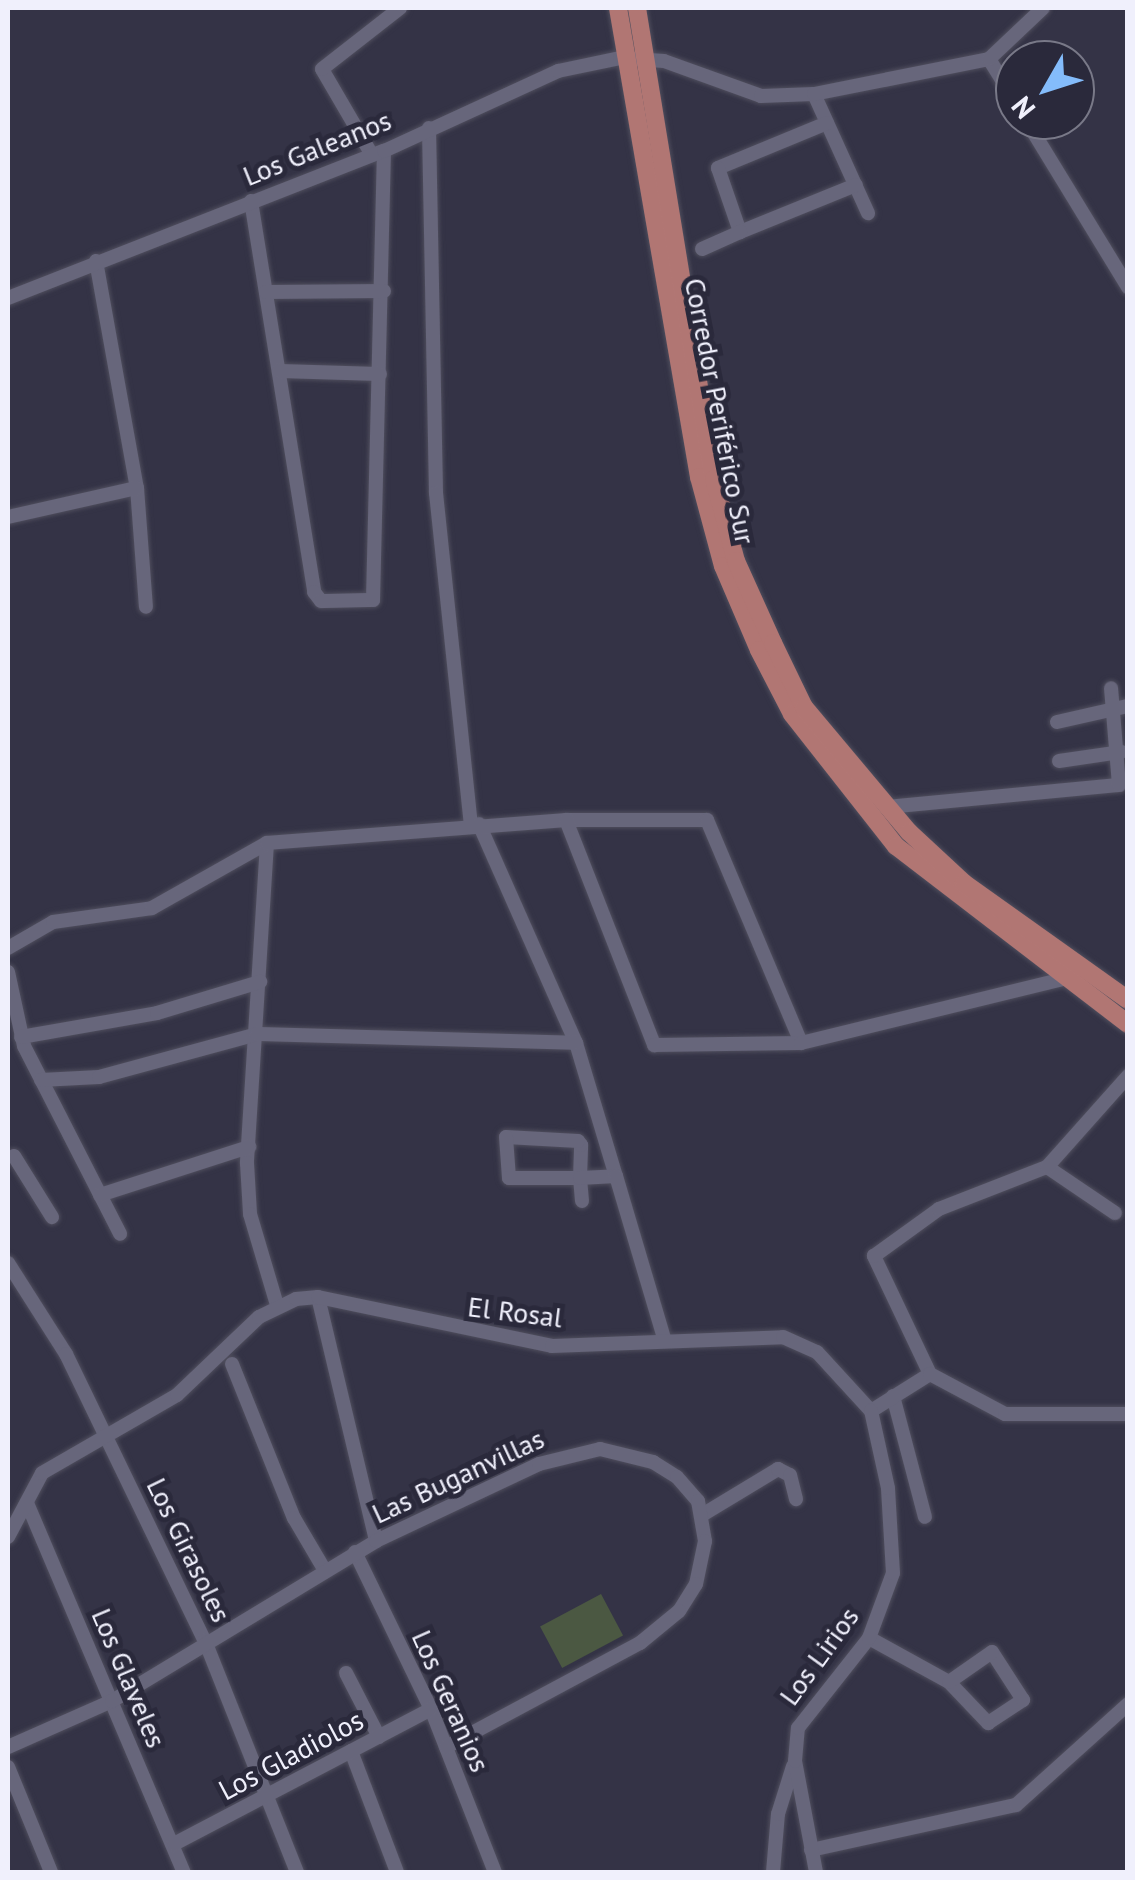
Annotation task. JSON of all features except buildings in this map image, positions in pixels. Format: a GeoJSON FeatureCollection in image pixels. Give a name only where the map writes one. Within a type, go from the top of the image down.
{"type":"FeatureCollection","features":[{"type":"Feature","properties":{"kind":"main road","name":"Corredor Periférico Sur"},"geometry":{"type":"LineString","coordinates":[[618,8],[699,477],[723,566],[759,650],[792,714],[896,846],[1064,979],[1128,1024]]}},
{"type":"Feature","properties":{"kind":"main road","name":"Corredor Periférico Sur"},"geometry":{"type":"LineString","coordinates":[[637,8],[705,429],[736,561],[804,707],[886,807],[964,882],[1128,1000]]}},
{"type":"Feature","properties":{"kind":"street"},"geometry":{"type":"LineString","coordinates":[[250,201],[321,601],[377,598],[384,290],[378,153],[322,69],[400,8]]}},
{"type":"Feature","properties":{"kind":"street"},"geometry":{"type":"LineString","coordinates":[[995,69],[989,59],[1043,8]]}},
{"type":"Feature","properties":{"kind":"street","name":"Los Galeanos"},"geometry":{"type":"LineString","coordinates":[[8,298],[378,153],[516,85],[626,58],[646,60],[761,96],[814,94],[989,59]]}},
{"type":"Feature","properties":{"kind":"street"},"geometry":{"type":"LineString","coordinates":[[814,94],[868,213]]}},
{"type":"Feature","properties":{"kind":"street"},"geometry":{"type":"LineString","coordinates":[[740,232],[718,168],[827,123]]}},
{"type":"Feature","properties":{"kind":"street"},"geometry":{"type":"LineString","coordinates":[[429,128],[436,493],[475,824],[576,1042],[666,1341]]}},
{"type":"Feature","properties":{"kind":"street"},"geometry":{"type":"LineString","coordinates":[[1038,140],[1128,287]]}},
{"type":"Feature","properties":{"kind":"street"},"geometry":{"type":"LineString","coordinates":[[702,249],[856,185]]}},
{"type":"Feature","properties":{"kind":"street"},"geometry":{"type":"LineString","coordinates":[[96,261],[137,488],[146,607]]}},
{"type":"Feature","properties":{"kind":"street"},"geometry":{"type":"LineString","coordinates":[[266,292],[384,290]]}},
{"type":"Feature","properties":{"kind":"street"},"geometry":{"type":"LineString","coordinates":[[279,371],[380,374]]}},
{"type":"Feature","properties":{"kind":"street"},"geometry":{"type":"LineString","coordinates":[[8,517],[137,488]]}},
{"type":"Feature","properties":{"kind":"street"},"geometry":{"type":"LineString","coordinates":[[886,807],[1112,788],[1122,778],[1123,757],[1122,708],[1111,688]]}},
{"type":"Feature","properties":{"kind":"street"},"geometry":{"type":"LineString","coordinates":[[1057,722],[1122,708]]}},
{"type":"Feature","properties":{"kind":"street"},"geometry":{"type":"LineString","coordinates":[[1059,761],[1123,757]]}},
{"type":"Feature","properties":{"kind":"street"},"geometry":{"type":"LineString","coordinates":[[566,820],[654,1044],[801,1043],[1064,979]]}},
{"type":"Feature","properties":{"kind":"street"},"geometry":{"type":"LineString","coordinates":[[8,948],[53,922],[152,908],[267,843],[475,824],[707,820],[801,1043]]}},
{"type":"Feature","properties":{"kind":"street"},"geometry":{"type":"LineString","coordinates":[[8,1537],[42,1473],[178,1395],[277,1304],[250,1214],[249,1148],[267,843]]}},
{"type":"Feature","properties":{"kind":"street"},"geometry":{"type":"LineString","coordinates":[[8,972],[21,1036],[120,1234]]}},
{"type":"Feature","properties":{"kind":"street"},"geometry":{"type":"LineString","coordinates":[[21,1036],[157,1013],[260,982]]}},
{"type":"Feature","properties":{"kind":"street"},"geometry":{"type":"LineString","coordinates":[[41,1080],[99,1077],[257,1034],[576,1042]]}},
{"type":"Feature","properties":{"kind":"street"},"geometry":{"type":"LineString","coordinates":[[1128,1076],[1047,1166],[939,1209],[874,1256],[930,1374],[1005,1414],[1128,1414]]}},
{"type":"Feature","properties":{"kind":"street"},"geometry":{"type":"LineString","coordinates":[[582,1201],[580,1178],[574,1138],[506,1137],[509,1178],[580,1178],[616,1176]]}},
{"type":"Feature","properties":{"kind":"street"},"geometry":{"type":"LineString","coordinates":[[100,1195],[249,1148]]}},
{"type":"Feature","properties":{"kind":"street"},"geometry":{"type":"LineString","coordinates":[[10,1153],[52,1217]]}},
{"type":"Feature","properties":{"kind":"street"},"geometry":{"type":"LineString","coordinates":[[1047,1166],[1115,1213]]}},
{"type":"Feature","properties":{"kind":"street","name":"Los Girasoles"},"geometry":{"type":"LineString","coordinates":[[8,1262],[106,1436],[204,1641],[297,1872]]}},
{"type":"Feature","properties":{"kind":"street"},"geometry":{"type":"LineString","coordinates":[[318,1297],[376,1541]]}},
{"type":"Feature","properties":{"kind":"street","name":"El Rosal"},"geometry":{"type":"LineString","coordinates":[[277,1304],[318,1297],[552,1346],[666,1341],[801,1343],[871,1412]]}},
{"type":"Feature","properties":{"kind":"street"},"geometry":{"type":"LineString","coordinates":[[232,1364],[294,1518],[324,1569]]}},
{"type":"Feature","properties":{"kind":"street"},"geometry":{"type":"LineString","coordinates":[[871,1412],[930,1374]]}},
{"type":"Feature","properties":{"kind":"street"},"geometry":{"type":"LineString","coordinates":[[893,1396],[926,1517]]}},
{"type":"Feature","properties":{"kind":"street","name":"Los Lirios"},"geometry":{"type":"LineString","coordinates":[[816,1872],[794,1761],[810,1705],[870,1638],[887,1600],[894,1532],[871,1412]]}},
{"type":"Feature","properties":{"kind":"street","name":"Las Buganvillas"},"geometry":{"type":"LineString","coordinates":[[8,1747],[112,1701],[204,1641],[376,1541],[539,1464],[600,1449],[665,1470],[702,1515]]}},
{"type":"Feature","properties":{"kind":"street"},"geometry":{"type":"LineString","coordinates":[[446,1747],[640,1643],[678,1611],[696,1584],[702,1515],[778,1469],[790,1475],[796,1499]]}},
{"type":"Feature","properties":{"kind":"street","name":"Los Glaveles"},"geometry":{"type":"LineString","coordinates":[[27,1503],[184,1872]]}},
{"type":"Feature","properties":{"kind":"street","name":"Los Geranios"},"geometry":{"type":"LineString","coordinates":[[356,1552],[431,1709],[494,1872]]}},
{"type":"Feature","properties":{"kind":"street"},"geometry":{"type":"LineString","coordinates":[[870,1638],[949,1682],[988,1722],[1023,1700],[992,1652],[949,1682]]}},
{"type":"Feature","properties":{"kind":"street"},"geometry":{"type":"LineString","coordinates":[[346,1673],[380,1737]]}},
{"type":"Feature","properties":{"kind":"street"},"geometry":{"type":"LineString","coordinates":[[811,1850],[1016,1805],[1128,1704]]}},
{"type":"Feature","properties":{"kind":"street","name":"Los Gladiolos"},"geometry":{"type":"LineString","coordinates":[[174,1844],[431,1709]]}},
{"type":"Feature","properties":{"kind":"street"},"geometry":{"type":"LineString","coordinates":[[352,1752],[397,1872]]}},
{"type":"Feature","properties":{"kind":"street"},"geometry":{"type":"LineString","coordinates":[[773,1872],[778,1814],[794,1761]]}},
{"type":"Feature","properties":{"kind":"street"},"geometry":{"type":"LineString","coordinates":[[8,1768],[51,1872]]}},
{"type":"Feature","properties":{"kind":"green space"},"geometry":{"type":"Polygon","coordinates":[[[601,1594],[623,1635],[562,1668],[540,1626],[601,1594]]]}}]}
